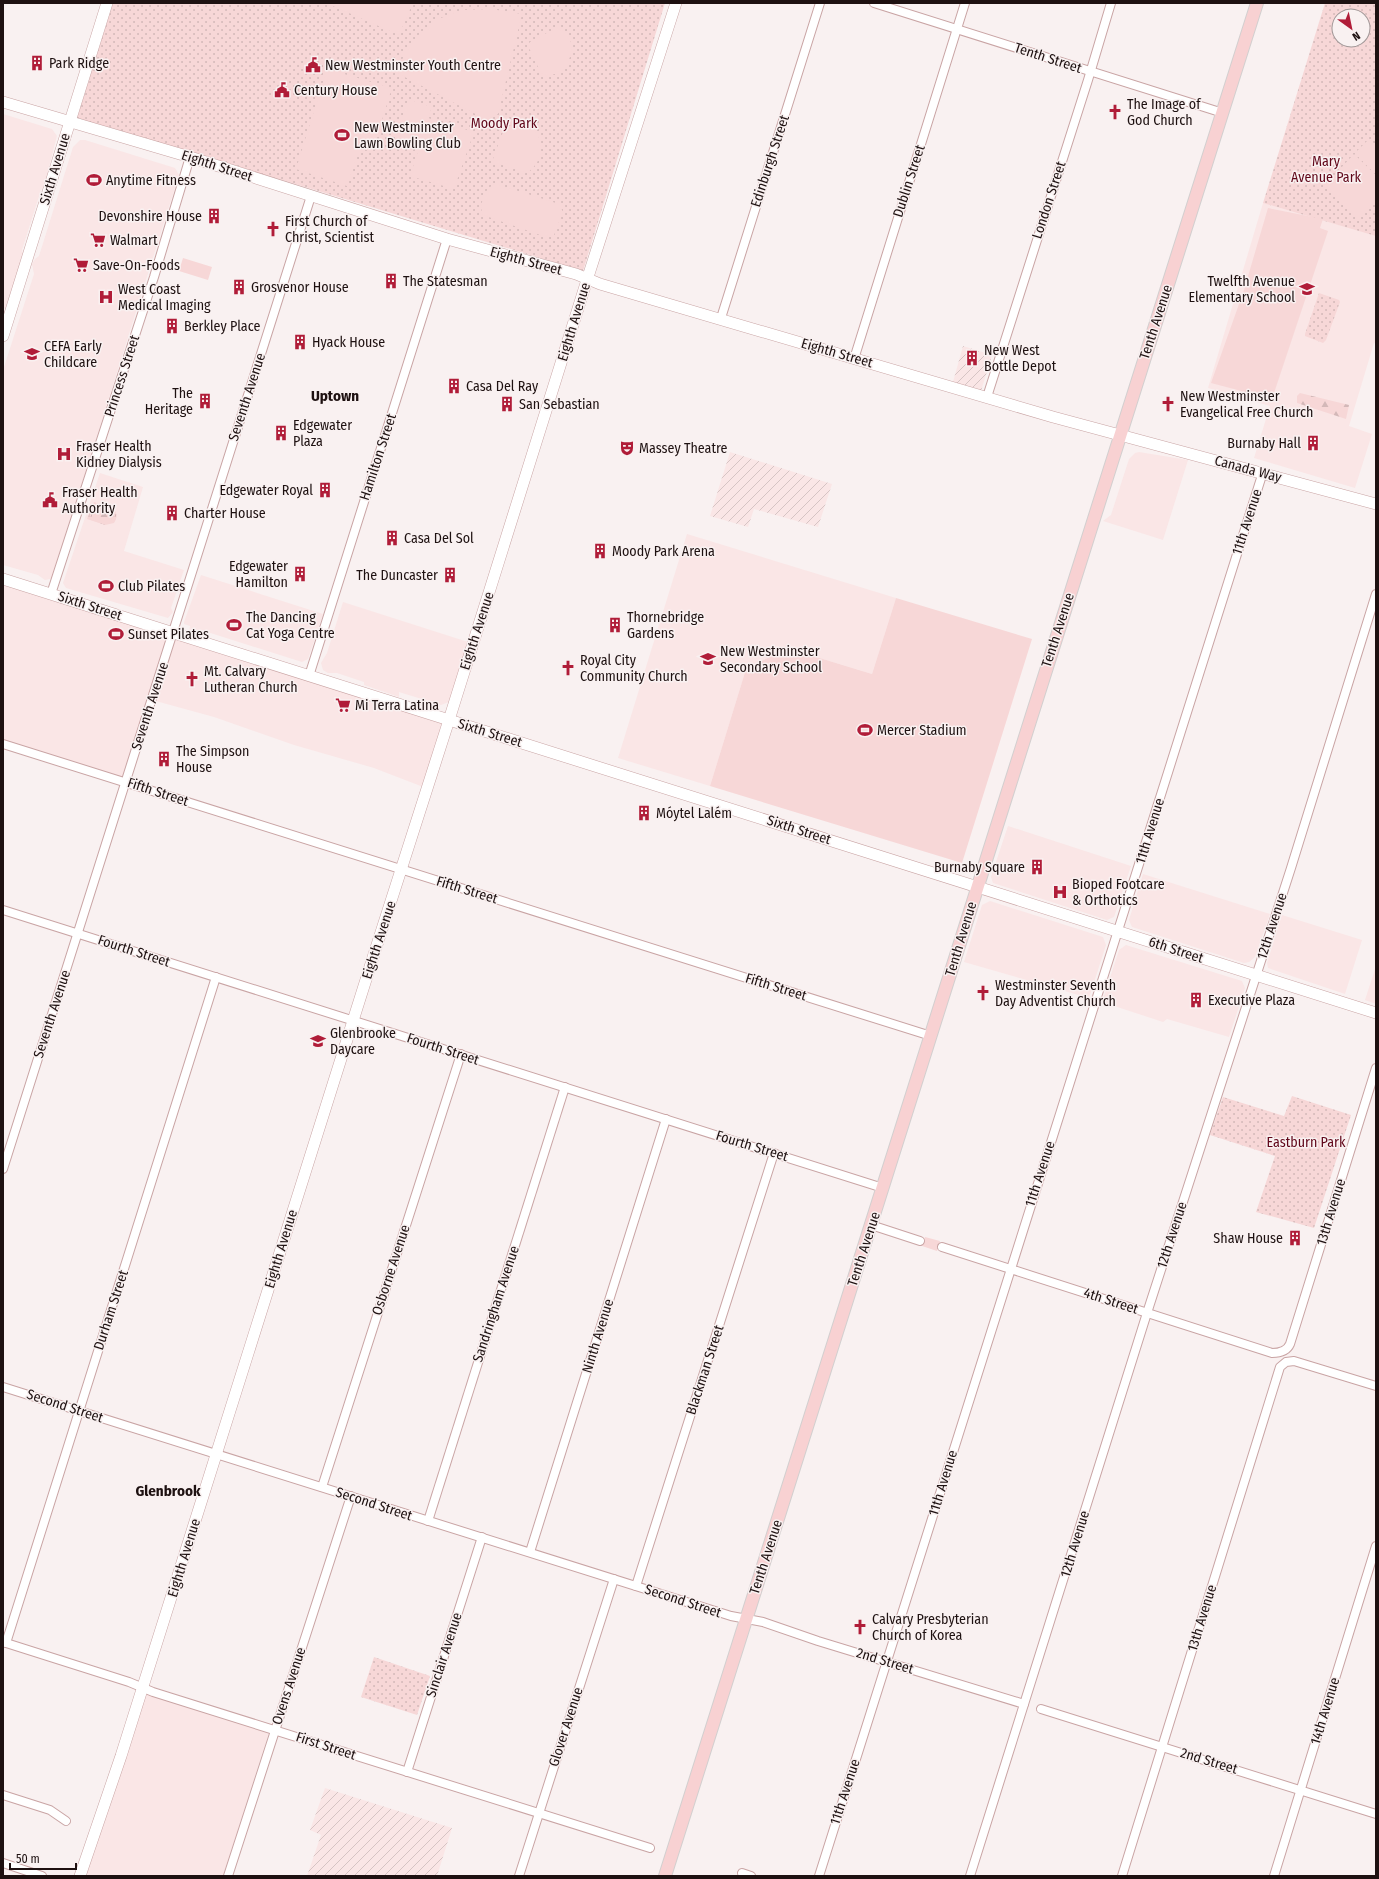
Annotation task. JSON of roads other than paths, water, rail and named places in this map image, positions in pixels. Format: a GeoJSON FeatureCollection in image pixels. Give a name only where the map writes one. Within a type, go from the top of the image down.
{"type":"FeatureCollection","features":[{"type":"Feature","properties":{"kind":"main road","name":"Tenth Avenue"},"geometry":{"type":"LineString","coordinates":[[665,1876],[1257,3]]}},
{"type":"Feature","properties":{"kind":"street","name":"Sixth Avenue"},"geometry":{"type":"LineString","coordinates":[[3,336],[107,3]]}},
{"type":"Feature","properties":{"kind":"street","name":"Eighth Avenue"},"geometry":{"type":"LineString","coordinates":[[80,1876],[143,1688],[587,280],[676,3]]}},
{"type":"Feature","properties":{"kind":"street","name":"Edinburgh Street"},"geometry":{"type":"LineString","coordinates":[[720,318],[820,3]]}},
{"type":"Feature","properties":{"kind":"street","name":"Tenth Street"},"geometry":{"type":"LineString","coordinates":[[874,3],[1223,113]]}},
{"type":"Feature","properties":{"kind":"street","name":"Dublin Street"},"geometry":{"type":"LineString","coordinates":[[854,358],[965,3]]}},
{"type":"Feature","properties":{"kind":"street","name":"London Street"},"geometry":{"type":"LineString","coordinates":[[987,397],[1111,3]]}},
{"type":"Feature","properties":{"kind":"street","name":"Eighth Street"},"geometry":{"type":"LineString","coordinates":[[3,102],[70,123],[190,157],[447,239],[576,274],[587,280],[1120,435]]}},
{"type":"Feature","properties":{"kind":"street","name":"Princess Street"},"geometry":{"type":"LineString","coordinates":[[51,594],[154,277],[190,157]]}},
{"type":"Feature","properties":{"kind":"street","name":"Seventh Avenue"},"geometry":{"type":"LineString","coordinates":[[3,1169],[311,196]]}},
{"type":"Feature","properties":{"kind":"street","name":"Hamilton Street"},"geometry":{"type":"LineString","coordinates":[[309,676],[447,239]]}},
{"type":"Feature","properties":{"kind":"street","name":"Canada Way"},"geometry":{"type":"LineString","coordinates":[[1120,435],[1263,472],[1376,504]]}},
{"type":"Feature","properties":{"kind":"street","name":"11th Avenue"},"geometry":{"type":"LineString","coordinates":[[819,1876],[1010,1268],[1263,472]]}},
{"type":"Feature","properties":{"kind":"street","name":"Sixth Street"},"geometry":{"type":"LineString","coordinates":[[3,579],[977,886]]}},
{"type":"Feature","properties":{"kind":"street","name":"12th Avenue"},"geometry":{"type":"LineString","coordinates":[[970,1876],[1147,1313],[1256,975],[1376,594]]}},
{"type":"Feature","properties":{"kind":"street","name":"Fifth Street"},"geometry":{"type":"LineString","coordinates":[[3,744],[931,1036]]}},
{"type":"Feature","properties":{"kind":"street","name":"6th Street"},"geometry":{"type":"LineString","coordinates":[[977,886],[1117,932],[1376,1013]]}},
{"type":"Feature","properties":{"kind":"street","name":"Fourth Street"},"geometry":{"type":"LineString","coordinates":[[3,910],[883,1188]]}},
{"type":"Feature","properties":{"kind":"street","name":"Durham Street"},"geometry":{"type":"LineString","coordinates":[[4,1643],[216,977]]}},
{"type":"Feature","properties":{"kind":"street","name":"Osborne Avenue"},"geometry":{"type":"LineString","coordinates":[[322,1487],[460,1054]]}},
{"type":"Feature","properties":{"kind":"street","name":"13th Avenue"},"geometry":{"type":"LineString","coordinates":[[1281,1352],[1287,1349],[1290,1344],[1376,1068]]}},
{"type":"Feature","properties":{"kind":"street","name":"Sandringham Avenue"},"geometry":{"type":"LineString","coordinates":[[428,1520],[565,1087]]}},
{"type":"Feature","properties":{"kind":"street","name":"Ninth Avenue"},"geometry":{"type":"LineString","coordinates":[[530,1552],[666,1119]]}},
{"type":"Feature","properties":{"kind":"street","name":"Blackman Street"},"geometry":{"type":"LineString","coordinates":[[636,1586],[774,1153]]}},
{"type":"Feature","properties":{"kind":"street"},"geometry":{"type":"LineString","coordinates":[[872,1225],[920,1241]]}},
{"type":"Feature","properties":{"kind":"street","name":"4th Street"},"geometry":{"type":"LineString","coordinates":[[942,1248],[1010,1268],[1272,1353],[1281,1352]]}},
{"type":"Feature","properties":{"kind":"street","name":"13th Avenue"},"geometry":{"type":"LineString","coordinates":[[1122,1876],[1280,1367],[1286,1362],[1294,1361],[1376,1386]]}},
{"type":"Feature","properties":{"kind":"street","name":"Second Street"},"geometry":{"type":"LineString","coordinates":[[3,1387],[731,1616],[746,1619]]}},
{"type":"Feature","properties":{"kind":"street","name":"Ovens Avenue"},"geometry":{"type":"LineString","coordinates":[[228,1876],[350,1496]]}},
{"type":"Feature","properties":{"kind":"street","name":"Sinclair Avenue"},"geometry":{"type":"LineString","coordinates":[[407,1772],[482,1537]]}},
{"type":"Feature","properties":{"kind":"street","name":"14th Avenue"},"geometry":{"type":"LineString","coordinates":[[1274,1876],[1376,1546]]}},
{"type":"Feature","properties":{"kind":"street","name":"Glover Avenue"},"geometry":{"type":"LineString","coordinates":[[519,1876],[614,1579]]}},
{"type":"Feature","properties":{"kind":"street","name":"2nd Street"},"geometry":{"type":"LineString","coordinates":[[746,1619],[763,1622],[818,1641],[1024,1704]]}},
{"type":"Feature","properties":{"kind":"street","name":"First Street"},"geometry":{"type":"LineString","coordinates":[[4,1643],[650,1848]]}},
{"type":"Feature","properties":{"kind":"street","name":"2nd Street"},"geometry":{"type":"LineString","coordinates":[[1041,1709],[1376,1814]]}},
{"type":"Feature","properties":{"kind":"street"},"geometry":{"type":"LineString","coordinates":[[3,1795],[50,1810],[66,1820]]}},
{"type":"Feature","properties":{"kind":"street"},"geometry":{"type":"LineString","coordinates":[[3,1863],[42,1876]]}},
{"type":"Feature","properties":{"kind":"street"},"geometry":{"type":"LineString","coordinates":[[742,1873],[751,1876]]}},
{"type":"Feature","properties":{"kind":"place","name":"Park Ridge"},"geometry":{"type":"Point","coordinates":[37,63]}},
{"type":"Feature","properties":{"kind":"place","name":"New Westminster Youth Centre"},"geometry":{"type":"Point","coordinates":[313,65]}},
{"type":"Feature","properties":{"kind":"place","name":"Century House"},"geometry":{"type":"Point","coordinates":[282,90]}},
{"type":"Feature","properties":{"kind":"place","name":"The Image of God Church"},"geometry":{"type":"Point","coordinates":[1115,112]}},
{"type":"Feature","properties":{"kind":"place","name":"New Westminster Lawn Bowling Club"},"geometry":{"type":"Point","coordinates":[342,135]}},
{"type":"Feature","properties":{"kind":"place","name":"Anytime Fitness"},"geometry":{"type":"Point","coordinates":[94,180]}},
{"type":"Feature","properties":{"kind":"place","name":"Devonshire House"},"geometry":{"type":"Point","coordinates":[214,216]}},
{"type":"Feature","properties":{"kind":"place","name":"First Church of Christ, Scientist"},"geometry":{"type":"Point","coordinates":[273,229]}},
{"type":"Feature","properties":{"kind":"place","name":"Walmart"},"geometry":{"type":"Point","coordinates":[98,240]}},
{"type":"Feature","properties":{"kind":"place","name":"Save-On-Foods"},"geometry":{"type":"Point","coordinates":[81,265]}},
{"type":"Feature","properties":{"kind":"place","name":"The Statesman"},"geometry":{"type":"Point","coordinates":[391,281]}},
{"type":"Feature","properties":{"kind":"place","name":"Grosvenor House"},"geometry":{"type":"Point","coordinates":[239,287]}},
{"type":"Feature","properties":{"kind":"place","name":"Twelfth Avenue Elementary School"},"geometry":{"type":"Point","coordinates":[1307,289]}},
{"type":"Feature","properties":{"kind":"place","name":"West Coast Medical Imaging"},"geometry":{"type":"Point","coordinates":[106,297]}},
{"type":"Feature","properties":{"kind":"place","name":"Berkley Place"},"geometry":{"type":"Point","coordinates":[172,326]}},
{"type":"Feature","properties":{"kind":"place","name":"Hyack House"},"geometry":{"type":"Point","coordinates":[300,342]}},
{"type":"Feature","properties":{"kind":"place","name":"CEFA Early Childcare"},"geometry":{"type":"Point","coordinates":[32,354]}},
{"type":"Feature","properties":{"kind":"place","name":"New West Bottle Depot"},"geometry":{"type":"Point","coordinates":[972,358]}},
{"type":"Feature","properties":{"kind":"place","name":"Casa Del Ray"},"geometry":{"type":"Point","coordinates":[454,386]}},
{"type":"Feature","properties":{"kind":"place","name":"The Heritage"},"geometry":{"type":"Point","coordinates":[205,401]}},
{"type":"Feature","properties":{"kind":"place","name":"San Sebastian"},"geometry":{"type":"Point","coordinates":[507,404]}},
{"type":"Feature","properties":{"kind":"place","name":"New Westminster Evangelical Free Church"},"geometry":{"type":"Point","coordinates":[1168,404]}},
{"type":"Feature","properties":{"kind":"place","name":"Edgewater Plaza"},"geometry":{"type":"Point","coordinates":[281,433]}},
{"type":"Feature","properties":{"kind":"place","name":"Burnaby Hall"},"geometry":{"type":"Point","coordinates":[1313,443]}},
{"type":"Feature","properties":{"kind":"place","name":"Massey Theatre"},"geometry":{"type":"Point","coordinates":[627,448]}},
{"type":"Feature","properties":{"kind":"place","name":"Fraser Health Kidney Dialysis"},"geometry":{"type":"Point","coordinates":[64,454]}},
{"type":"Feature","properties":{"kind":"place","name":"Edgewater Royal"},"geometry":{"type":"Point","coordinates":[325,490]}},
{"type":"Feature","properties":{"kind":"place","name":"Fraser Health Authority"},"geometry":{"type":"Point","coordinates":[50,500]}},
{"type":"Feature","properties":{"kind":"place","name":"Charter House"},"geometry":{"type":"Point","coordinates":[172,513]}},
{"type":"Feature","properties":{"kind":"place","name":"Casa Del Sol"},"geometry":{"type":"Point","coordinates":[392,538]}},
{"type":"Feature","properties":{"kind":"place","name":"Moody Park Arena"},"geometry":{"type":"Point","coordinates":[600,551]}},
{"type":"Feature","properties":{"kind":"place","name":"Edgewater Hamilton"},"geometry":{"type":"Point","coordinates":[300,574]}},
{"type":"Feature","properties":{"kind":"place","name":"The Duncaster"},"geometry":{"type":"Point","coordinates":[450,575]}},
{"type":"Feature","properties":{"kind":"place","name":"Club Pilates"},"geometry":{"type":"Point","coordinates":[106,586]}},
{"type":"Feature","properties":{"kind":"place","name":"The Dancing Cat Yoga Centre"},"geometry":{"type":"Point","coordinates":[234,625]}},
{"type":"Feature","properties":{"kind":"place","name":"Thornebridge Gardens"},"geometry":{"type":"Point","coordinates":[615,625]}},
{"type":"Feature","properties":{"kind":"place","name":"Sunset Pilates"},"geometry":{"type":"Point","coordinates":[116,634]}},
{"type":"Feature","properties":{"kind":"place","name":"New Westminster Secondary School"},"geometry":{"type":"Point","coordinates":[708,659]}},
{"type":"Feature","properties":{"kind":"place","name":"Royal City Community Church"},"geometry":{"type":"Point","coordinates":[568,668]}},
{"type":"Feature","properties":{"kind":"place","name":"Mt. Calvary Lutheran Church"},"geometry":{"type":"Point","coordinates":[192,679]}},
{"type":"Feature","properties":{"kind":"place","name":"Mi Terra Latina"},"geometry":{"type":"Point","coordinates":[343,705]}},
{"type":"Feature","properties":{"kind":"place","name":"Mercer Stadium"},"geometry":{"type":"Point","coordinates":[865,730]}},
{"type":"Feature","properties":{"kind":"place","name":"The Simpson House"},"geometry":{"type":"Point","coordinates":[164,759]}},
{"type":"Feature","properties":{"kind":"place","name":"Móytel Lalém"},"geometry":{"type":"Point","coordinates":[644,813]}},
{"type":"Feature","properties":{"kind":"place","name":"Burnaby Square"},"geometry":{"type":"Point","coordinates":[1037,867]}},
{"type":"Feature","properties":{"kind":"place","name":"Bioped Footcare & Orthotics"},"geometry":{"type":"Point","coordinates":[1060,892]}},
{"type":"Feature","properties":{"kind":"place","name":"Westminster Seventh Day Adventist Church"},"geometry":{"type":"Point","coordinates":[983,993]}},
{"type":"Feature","properties":{"kind":"place","name":"Executive Plaza"},"geometry":{"type":"Point","coordinates":[1196,1000]}},
{"type":"Feature","properties":{"kind":"place","name":"Glenbrooke Daycare"},"geometry":{"type":"Point","coordinates":[318,1041]}},
{"type":"Feature","properties":{"kind":"place","name":"Shaw House"},"geometry":{"type":"Point","coordinates":[1295,1238]}},
{"type":"Feature","properties":{"kind":"place","name":"Calvary Presbyterian Church of Korea"},"geometry":{"type":"Point","coordinates":[860,1627]}},
{"type":"Feature","properties":{"kind":"district","name":"Uptown"},"geometry":{"type":"Point","coordinates":[335,396]}},
{"type":"Feature","properties":{"kind":"district","name":"Glenbrook"},"geometry":{"type":"Point","coordinates":[168,1491]}},
{"type":"Feature","properties":{"kind":"park label","name":"Moody Park"},"geometry":{"type":"Point","coordinates":[504,123]}},
{"type":"Feature","properties":{"kind":"park label","name":"Mary Avenue Park"},"geometry":{"type":"Point","coordinates":[1326,170]}},
{"type":"Feature","properties":{"kind":"park label","name":"Eastburn Park"},"geometry":{"type":"Point","coordinates":[1306,1142]}}]}
